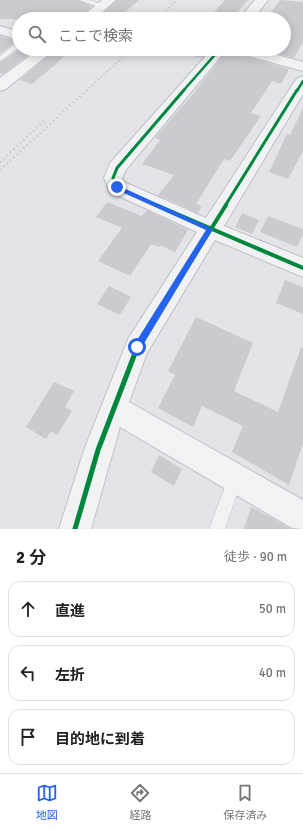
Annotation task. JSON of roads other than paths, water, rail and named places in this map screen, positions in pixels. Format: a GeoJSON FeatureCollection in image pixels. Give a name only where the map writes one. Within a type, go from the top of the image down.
{"type":"FeatureCollection","features":[{"type":"Feature","properties":{"kind":"street"},"geometry":{"type":"LineString","coordinates":[[252,12],[262,0]]}},
{"type":"Feature","properties":{"kind":"street"},"geometry":{"type":"LineString","coordinates":[[95,12],[107,3]]}},
{"type":"Feature","properties":{"kind":"street"},"geometry":{"type":"LineString","coordinates":[[0,30],[12,34]]}},
{"type":"Feature","properties":{"kind":"street"},"geometry":{"type":"LineString","coordinates":[[0,86],[39,56]]}},
{"type":"Feature","properties":{"kind":"street"},"geometry":{"type":"LineString","coordinates":[[214,56],[117,168],[113,178],[117,187],[210,229],[303,268]]}},
{"type":"Feature","properties":{"kind":"street"},"geometry":{"type":"LineString","coordinates":[[264,56],[303,67]]}},
{"type":"Feature","properties":{"kind":"street"},"geometry":{"type":"LineString","coordinates":[[75,529],[113,408],[137,347],[303,81]]}},
{"type":"Feature","properties":{"kind":"street"},"geometry":{"type":"LineString","coordinates":[[113,408],[303,517]]}},
{"type":"Feature","properties":{"kind":"lane"},"geometry":{"type":"LineString","coordinates":[[82,0],[107,3]]}},
{"type":"Feature","properties":{"kind":"lane"},"geometry":{"type":"LineString","coordinates":[[0,58],[12,50]]}},
{"type":"Feature","properties":{"kind":"lane"},"geometry":{"type":"LineString","coordinates":[[217,529],[235,478]]}},
{"type":"Feature","properties":{"kind":"railway"},"geometry":{"type":"LineString","coordinates":[[165,12],[178,0]]}},
{"type":"Feature","properties":{"kind":"railway"},"geometry":{"type":"LineString","coordinates":[[86,91],[124,56]]}},
{"type":"Feature","properties":{"kind":"railway"},"geometry":{"type":"LineString","coordinates":[[0,170],[87,90]]}},
{"type":"Feature","properties":{"kind":"railway"},"geometry":{"type":"LineString","coordinates":[[0,162],[44,121]]}}]}
